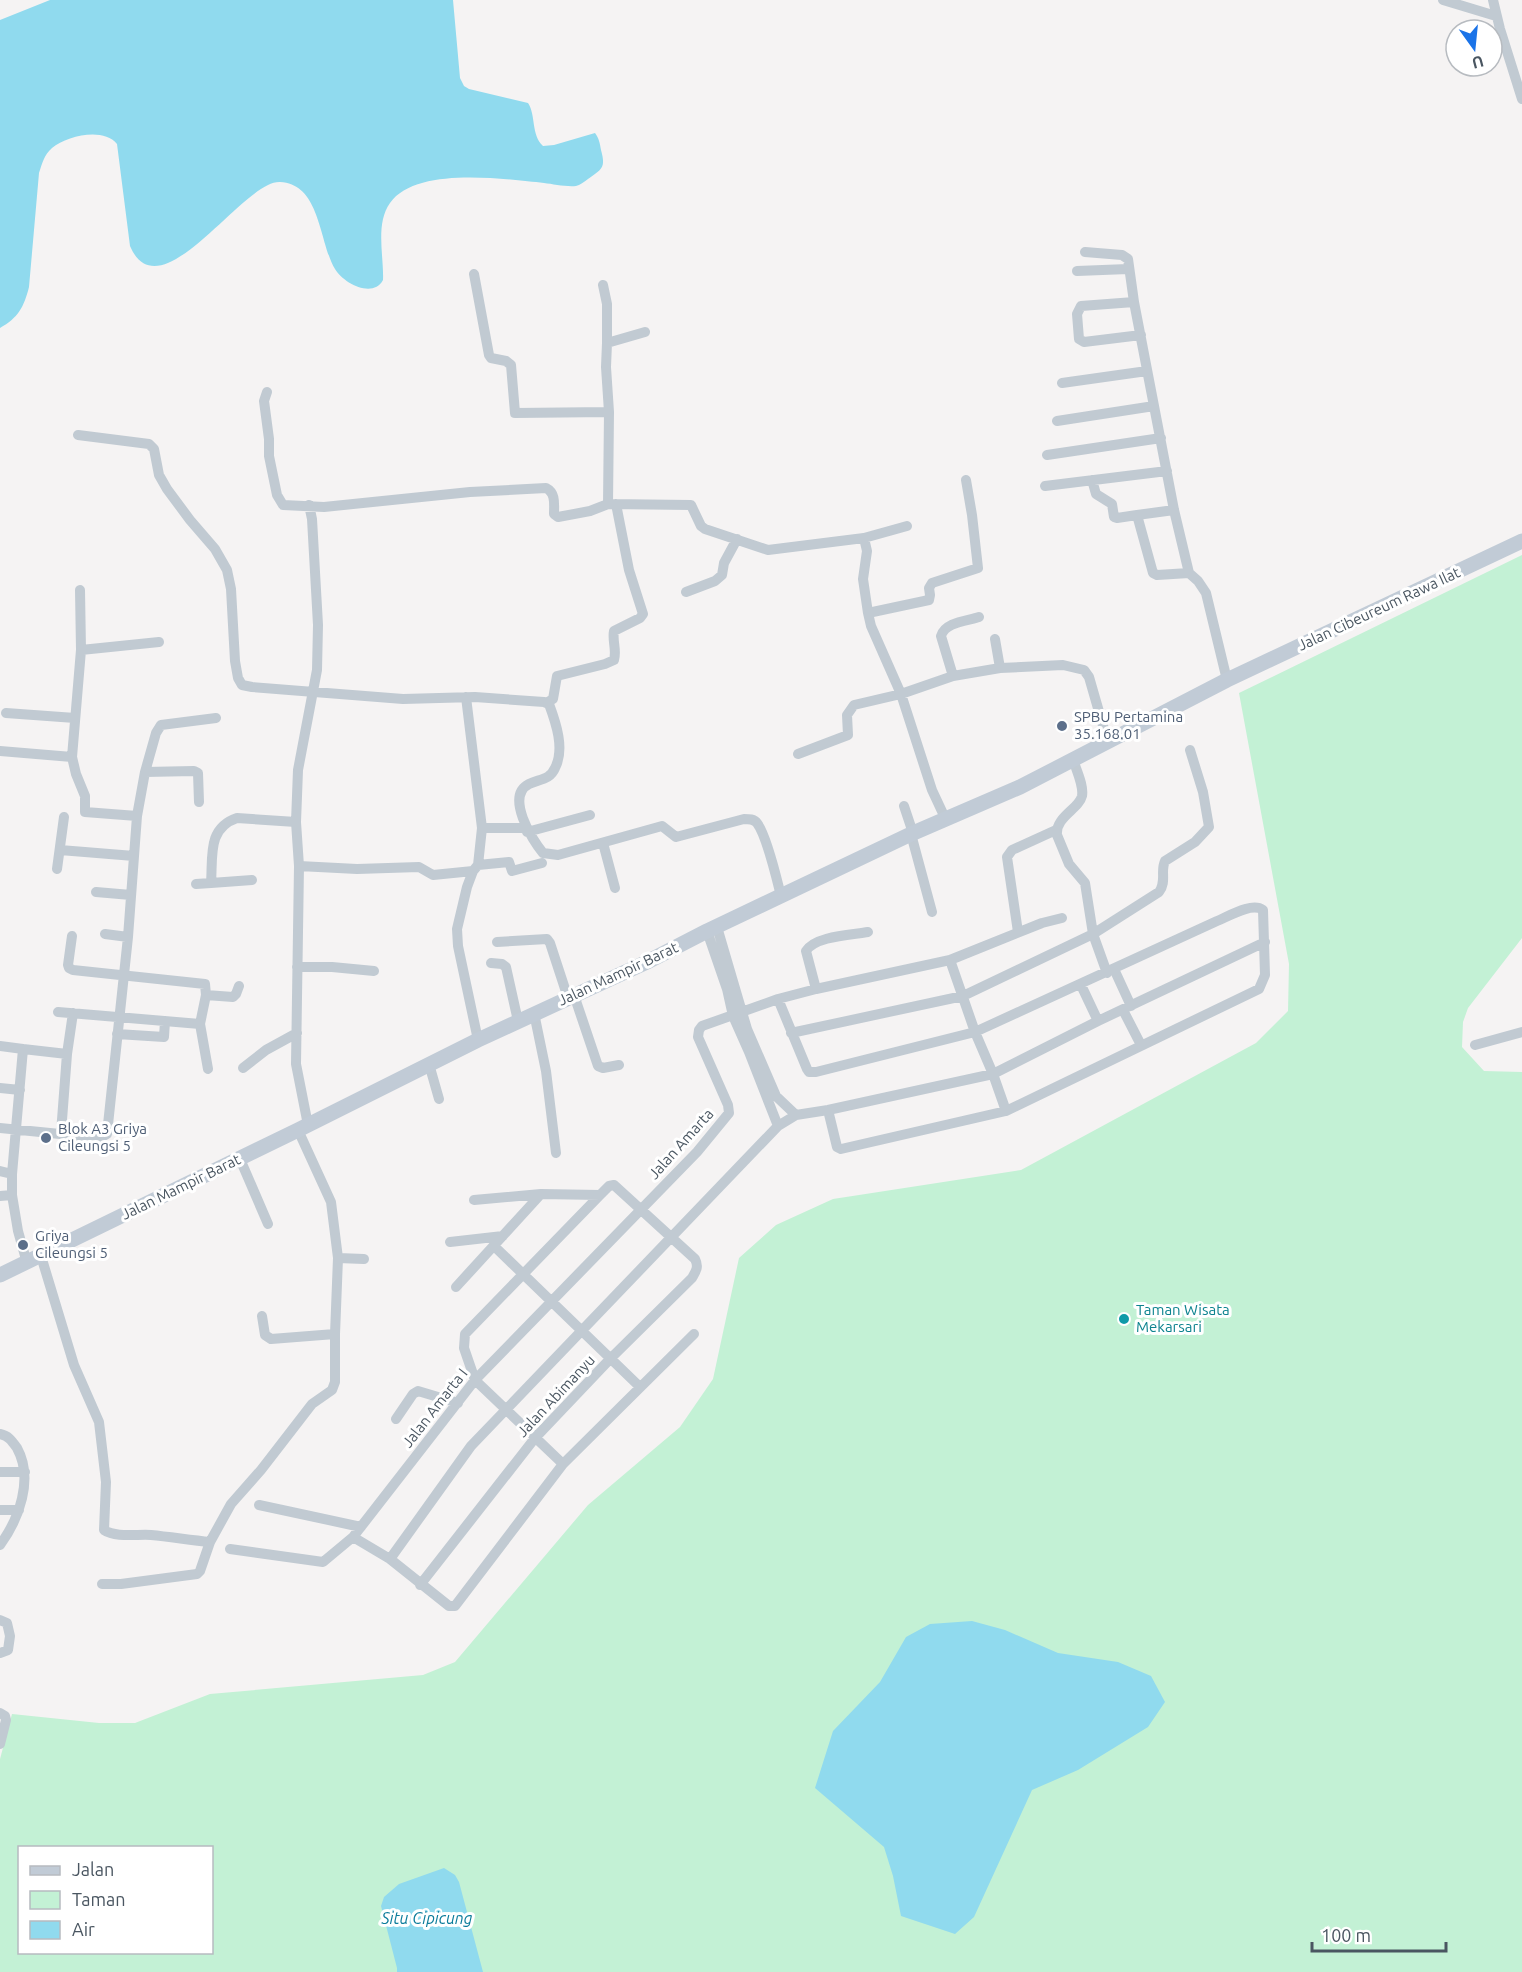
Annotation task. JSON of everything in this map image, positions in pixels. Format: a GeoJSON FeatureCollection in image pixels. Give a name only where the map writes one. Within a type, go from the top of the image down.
{"type":"FeatureCollection","features":[{"type":"Feature","properties":{"kind":"street"},"geometry":{"type":"LineString","coordinates":[[1443,0],[1496,16]]}},
{"type":"Feature","properties":{"kind":"street"},"geometry":{"type":"LineString","coordinates":[[1493,0],[1522,99]]}},
{"type":"Feature","properties":{"kind":"street"},"geometry":{"type":"LineString","coordinates":[[1085,252],[1122,255],[1128,259],[1134,302],[1174,510],[1189,573],[1206,593],[1232,678]]}},
{"type":"Feature","properties":{"kind":"street"},"geometry":{"type":"LineString","coordinates":[[1077,272],[1128,269]]}},
{"type":"Feature","properties":{"kind":"street"},"geometry":{"type":"LineString","coordinates":[[474,274],[491,358],[506,361],[511,365],[515,413],[609,412]]}},
{"type":"Feature","properties":{"kind":"street"},"geometry":{"type":"LineString","coordinates":[[78,435],[149,444],[154,449],[159,475],[167,489],[215,549],[227,570],[231,590],[235,661],[238,678],[242,685],[403,699],[466,697],[546,703],[554,699],[557,676],[614,660],[614,631],[644,614],[629,570],[612,504],[606,367],[607,304],[603,285]]}},
{"type":"Feature","properties":{"kind":"street"},"geometry":{"type":"LineString","coordinates":[[1134,302],[1081,306],[1077,314],[1079,339],[1084,342],[1141,335]]}},
{"type":"Feature","properties":{"kind":"street"},"geometry":{"type":"LineString","coordinates":[[608,344],[645,332]]}},
{"type":"Feature","properties":{"kind":"street"},"geometry":{"type":"LineString","coordinates":[[1062,383],[1147,371]]}},
{"type":"Feature","properties":{"kind":"street"},"geometry":{"type":"LineString","coordinates":[[267,392],[264,401],[269,456],[279,501],[283,505],[324,507],[470,492],[546,488],[551,490],[554,514],[558,517],[612,504],[691,505],[700,526],[705,529],[768,550],[864,537],[907,526]]}},
{"type":"Feature","properties":{"kind":"street"},"geometry":{"type":"LineString","coordinates":[[1057,421],[1154,406]]}},
{"type":"Feature","properties":{"kind":"street"},"geometry":{"type":"LineString","coordinates":[[1047,455],[1161,438]]}},
{"type":"Feature","properties":{"kind":"street"},"geometry":{"type":"LineString","coordinates":[[1045,486],[1167,471]]}},
{"type":"Feature","properties":{"kind":"street"},"geometry":{"type":"LineString","coordinates":[[868,613],[929,600],[928,588],[932,583],[978,568],[966,480]]}},
{"type":"Feature","properties":{"kind":"street"},"geometry":{"type":"LineString","coordinates":[[1092,480],[1096,494],[1112,504],[1114,517],[1174,510]]}},
{"type":"Feature","properties":{"kind":"street"},"geometry":{"type":"LineString","coordinates":[[102,1584],[121,1584],[197,1574],[203,1566],[210,1542],[231,1504],[261,1470],[312,1404],[332,1390],[336,1375],[338,1258],[331,1202],[303,1128],[296,1064],[298,770],[317,670],[318,626],[312,519],[309,505]]}},
{"type":"Feature","properties":{"kind":"street"},"geometry":{"type":"LineString","coordinates":[[1137,515],[1153,573],[1157,575],[1189,573]]}},
{"type":"Feature","properties":{"kind":"street"},"geometry":{"type":"LineString","coordinates":[[864,537],[867,551],[863,579],[871,626],[901,694],[932,790],[946,820]]}},
{"type":"Feature","properties":{"kind":"street"},"geometry":{"type":"LineString","coordinates":[[686,592],[715,581],[722,575],[724,563],[737,539]]}},
{"type":"Feature","properties":{"kind":"street","name":"Jalan Cibeureum Rawa Ilat"},"geometry":{"type":"LineString","coordinates":[[1232,678],[1522,541]]}},
{"type":"Feature","properties":{"kind":"street"},"geometry":{"type":"LineString","coordinates":[[80,590],[81,650],[72,757],[85,796],[85,812],[137,816]]}},
{"type":"Feature","properties":{"kind":"street"},"geometry":{"type":"LineString","coordinates":[[953,676],[941,636],[942,630],[980,617]]}},
{"type":"Feature","properties":{"kind":"street"},"geometry":{"type":"LineString","coordinates":[[996,639],[1000,668]]}},
{"type":"Feature","properties":{"kind":"street"},"geometry":{"type":"LineString","coordinates":[[81,650],[159,642]]}},
{"type":"Feature","properties":{"kind":"street"},"geometry":{"type":"LineString","coordinates":[[798,754],[848,735],[847,715],[854,705],[901,694],[953,676],[1000,668],[1063,665],[1084,670],[1089,677],[1108,743]]}},
{"type":"Feature","properties":{"kind":"street","name":"Jalan Mampir Barat"},"geometry":{"type":"LineString","coordinates":[[0,1275],[534,1013],[647,962],[912,833],[1020,787],[1232,678]]}},
{"type":"Feature","properties":{"kind":"street"},"geometry":{"type":"LineString","coordinates":[[466,697],[482,828],[475,868],[467,887],[457,928],[458,946],[478,1040]]}},
{"type":"Feature","properties":{"kind":"street"},"geometry":{"type":"LineString","coordinates":[[546,703],[549,704],[557,725],[559,757],[555,770],[543,780],[528,784],[518,797],[526,830],[543,853],[558,855],[662,826],[676,837],[744,819],[752,819],[757,823],[764,839],[781,897]]}},
{"type":"Feature","properties":{"kind":"street"},"geometry":{"type":"LineString","coordinates":[[6,713],[75,718]]}},
{"type":"Feature","properties":{"kind":"street"},"geometry":{"type":"LineString","coordinates":[[0,1128],[100,1138],[107,1134],[128,937],[137,816],[145,772],[156,733],[161,725],[216,718]]}},
{"type":"Feature","properties":{"kind":"street"},"geometry":{"type":"LineString","coordinates":[[791,1033],[963,996],[1093,934],[1158,892],[1164,884],[1163,864],[1165,861],[1195,842],[1209,827],[1203,792],[1190,750]]}},
{"type":"Feature","properties":{"kind":"street"},"geometry":{"type":"LineString","coordinates":[[0,751],[72,757]]}},
{"type":"Feature","properties":{"kind":"street"},"geometry":{"type":"LineString","coordinates":[[1018,932],[1007,857],[1012,850],[1056,830],[1062,820],[1082,799],[1082,789],[1073,759]]}},
{"type":"Feature","properties":{"kind":"street"},"geometry":{"type":"LineString","coordinates":[[145,772],[194,771],[198,773],[199,802]]}},
{"type":"Feature","properties":{"kind":"street"},"geometry":{"type":"LineString","coordinates":[[904,806],[932,912]]}},
{"type":"Feature","properties":{"kind":"street"},"geometry":{"type":"LineString","coordinates":[[482,828],[526,830],[590,815]]}},
{"type":"Feature","properties":{"kind":"street"},"geometry":{"type":"LineString","coordinates":[[57,869],[64,817]]}},
{"type":"Feature","properties":{"kind":"street"},"geometry":{"type":"LineString","coordinates":[[211,883],[214,838],[220,827],[228,821],[237,818],[296,822]]}},
{"type":"Feature","properties":{"kind":"street"},"geometry":{"type":"LineString","coordinates":[[1056,830],[1069,864],[1084,883],[1093,934],[1142,1046]]}},
{"type":"Feature","properties":{"kind":"street"},"geometry":{"type":"LineString","coordinates":[[603,843],[615,888]]}},
{"type":"Feature","properties":{"kind":"street"},"geometry":{"type":"LineString","coordinates":[[60,850],[134,856]]}},
{"type":"Feature","properties":{"kind":"street"},"geometry":{"type":"LineString","coordinates":[[299,866],[357,869],[419,867],[433,875],[509,862],[512,871],[542,863]]}},
{"type":"Feature","properties":{"kind":"street"},"geometry":{"type":"LineString","coordinates":[[196,884],[252,880]]}},
{"type":"Feature","properties":{"kind":"street"},"geometry":{"type":"LineString","coordinates":[[96,892],[130,895]]}},
{"type":"Feature","properties":{"kind":"street"},"geometry":{"type":"LineString","coordinates":[[778,999],[807,1069],[812,1072],[975,1032],[1217,921],[1253,907],[1260,907],[1263,910],[1265,975],[1259,989],[1005,1111],[841,1149],[837,1146],[828,1110]]}},
{"type":"Feature","properties":{"kind":"street"},"geometry":{"type":"LineString","coordinates":[[737,1015],[778,999],[816,989],[950,960],[1018,932],[1062,918]]}},
{"type":"Feature","properties":{"kind":"street"},"geometry":{"type":"LineString","coordinates":[[712,929],[737,1015],[772,1098],[778,1126]]}},
{"type":"Feature","properties":{"kind":"street"},"geometry":{"type":"LineString","coordinates":[[816,989],[806,951],[809,946],[832,938],[868,932]]}},
{"type":"Feature","properties":{"kind":"street"},"geometry":{"type":"LineString","coordinates":[[105,934],[128,937]]}},
{"type":"Feature","properties":{"kind":"street"},"geometry":{"type":"LineString","coordinates":[[72,936],[68,965],[71,970],[205,984],[206,995],[200,1024],[208,1068]]}},
{"type":"Feature","properties":{"kind":"street"},"geometry":{"type":"LineString","coordinates":[[497,942],[547,939],[598,1066],[603,1068],[619,1065]]}},
{"type":"Feature","properties":{"kind":"street"},"geometry":{"type":"LineString","coordinates":[[390,1560],[471,1446],[778,1126],[796,1115],[993,1074],[1098,1021],[1265,942]]}},
{"type":"Feature","properties":{"kind":"street"},"geometry":{"type":"LineString","coordinates":[[950,960],[1005,1111]]}},
{"type":"Feature","properties":{"kind":"street"},"geometry":{"type":"LineString","coordinates":[[491,963],[502,964],[506,967],[518,1021]]}},
{"type":"Feature","properties":{"kind":"street"},"geometry":{"type":"LineString","coordinates":[[297,967],[332,967],[374,971]]}},
{"type":"Feature","properties":{"kind":"street"},"geometry":{"type":"LineString","coordinates":[[1081,985],[1098,1021]]}},
{"type":"Feature","properties":{"kind":"street"},"geometry":{"type":"LineString","coordinates":[[206,995],[233,997],[239,986]]}},
{"type":"Feature","properties":{"kind":"street"},"geometry":{"type":"LineString","coordinates":[[58,1012],[200,1024]]}},
{"type":"Feature","properties":{"kind":"street"},"geometry":{"type":"LineString","coordinates":[[61,1133],[67,1054],[73,1013]]}},
{"type":"Feature","properties":{"kind":"street"},"geometry":{"type":"LineString","coordinates":[[534,1013],[546,1071],[556,1153]]}},
{"type":"Feature","properties":{"kind":"street","name":"Jalan Amarta"},"geometry":{"type":"LineString","coordinates":[[641,1208],[697,1152],[729,1113],[728,1105],[698,1037],[702,1026],[737,1015]]}},
{"type":"Feature","properties":{"kind":"street"},"geometry":{"type":"LineString","coordinates":[[117,1034],[164,1037],[165,1021]]}},
{"type":"Feature","properties":{"kind":"street"},"geometry":{"type":"LineString","coordinates":[[1475,1045],[1522,1032]]}},
{"type":"Feature","properties":{"kind":"street"},"geometry":{"type":"LineString","coordinates":[[243,1068],[266,1050],[297,1033]]}},
{"type":"Feature","properties":{"kind":"street"},"geometry":{"type":"LineString","coordinates":[[0,1046],[67,1054]]}},
{"type":"Feature","properties":{"kind":"street"},"geometry":{"type":"LineString","coordinates":[[23,1049],[12,1195],[18,1231],[27,1263]]}},
{"type":"Feature","properties":{"kind":"street"},"geometry":{"type":"LineString","coordinates":[[429,1064],[439,1099]]}},
{"type":"Feature","properties":{"kind":"street"},"geometry":{"type":"LineString","coordinates":[[0,1088],[20,1090]]}},
{"type":"Feature","properties":{"kind":"street"},"geometry":{"type":"LineString","coordinates":[[772,1098],[796,1115]]}},
{"type":"Feature","properties":{"kind":"street"},"geometry":{"type":"LineString","coordinates":[[240,1159],[268,1224]]}},
{"type":"Feature","properties":{"kind":"street"},"geometry":{"type":"LineString","coordinates":[[0,1172],[12,1174]]}},
{"type":"Feature","properties":{"kind":"street"},"geometry":{"type":"LineString","coordinates":[[563,1464],[475,1380],[464,1348],[465,1334],[609,1186],[614,1185],[673,1237]]}},
{"type":"Feature","properties":{"kind":"street"},"geometry":{"type":"LineString","coordinates":[[474,1200],[541,1194],[600,1195]]}},
{"type":"Feature","properties":{"kind":"street"},"geometry":{"type":"LineString","coordinates":[[456,1287],[541,1194]]}},
{"type":"Feature","properties":{"kind":"street"},"geometry":{"type":"LineString","coordinates":[[0,1196],[12,1195]]}},
{"type":"Feature","properties":{"kind":"street","name":"Jalan Amarta I"},"geometry":{"type":"LineString","coordinates":[[230,1549],[323,1562],[353,1537],[475,1380],[641,1208]]}},
{"type":"Feature","properties":{"kind":"street"},"geometry":{"type":"LineString","coordinates":[[450,1242],[503,1236]]}},
{"type":"Feature","properties":{"kind":"street","name":"Jalan Abimanyu"},"geometry":{"type":"LineString","coordinates":[[420,1585],[535,1438],[692,1278],[698,1264],[673,1237]]}},
{"type":"Feature","properties":{"kind":"street"},"geometry":{"type":"LineString","coordinates":[[494,1246],[640,1387]]}},
{"type":"Feature","properties":{"kind":"street"},"geometry":{"type":"LineString","coordinates":[[41,1256],[74,1365],[99,1422],[106,1482],[104,1530],[118,1534],[210,1542]]}},
{"type":"Feature","properties":{"kind":"street"},"geometry":{"type":"LineString","coordinates":[[338,1258],[364,1259]]}},
{"type":"Feature","properties":{"kind":"street"},"geometry":{"type":"LineString","coordinates":[[262,1316],[265,1335],[271,1339],[335,1334]]}},
{"type":"Feature","properties":{"kind":"street"},"geometry":{"type":"LineString","coordinates":[[353,1537],[390,1560],[449,1606],[455,1606],[563,1464],[694,1334]]}},
{"type":"Feature","properties":{"kind":"street"},"geometry":{"type":"LineString","coordinates":[[396,1419],[418,1391],[422,1390],[458,1403]]}},
{"type":"Feature","properties":{"kind":"street"},"geometry":{"type":"LineString","coordinates":[[0,1434],[7,1436],[14,1443],[25,1472],[19,1510],[0,1545]]}},
{"type":"Feature","properties":{"kind":"street"},"geometry":{"type":"LineString","coordinates":[[0,1472],[25,1472]]}},
{"type":"Feature","properties":{"kind":"street"},"geometry":{"type":"LineString","coordinates":[[260,1505],[361,1527]]}},
{"type":"Feature","properties":{"kind":"street"},"geometry":{"type":"LineString","coordinates":[[0,1510],[19,1510]]}},
{"type":"Feature","properties":{"kind":"street"},"geometry":{"type":"LineString","coordinates":[[0,1620],[7,1623],[10,1636],[8,1650],[0,1653]]}},
{"type":"Feature","properties":{"kind":"street"},"geometry":{"type":"LineString","coordinates":[[0,1713],[5,1716],[6,1720],[0,1744]]}},
{"type":"Feature","properties":{"kind":"green space","name":"Taman Wisata Mekarsari"},"geometry":{"type":"Polygon","coordinates":[[[1522,555],[1522,938],[1468,1008],[1463,1022],[1462,1047],[1484,1071],[1522,1072],[1522,1972],[0,1972],[0,1759],[12,1714],[99,1723],[135,1723],[210,1694],[423,1675],[455,1662],[588,1505],[680,1427],[713,1379],[739,1258],[776,1225],[833,1199],[1021,1170],[1256,1043],[1288,1011],[1289,964],[1239,693],[1522,555]]]}},
{"type":"Feature","properties":{"kind":"water"},"geometry":{"type":"Polygon","coordinates":[[[50,0],[453,0],[460,78],[464,86],[528,103],[535,131],[543,146],[595,133],[600,143],[602,168],[576,186],[507,179],[462,178],[440,179],[402,191],[385,211],[381,230],[383,280],[378,286],[366,289],[351,284],[335,269],[317,216],[304,193],[293,185],[280,182],[264,187],[245,201],[181,256],[161,265],[144,263],[130,246],[117,144],[103,136],[75,137],[52,148],[42,163],[39,173],[29,287],[19,311],[0,328],[0,20],[50,0]]]}},
{"type":"Feature","properties":{"kind":"water"},"geometry":{"type":"Polygon","coordinates":[[[972,1621],[1005,1630],[1058,1653],[1118,1662],[1151,1676],[1165,1702],[1148,1727],[1078,1770],[1032,1790],[974,1917],[955,1934],[901,1916],[893,1876],[884,1847],[815,1788],[833,1731],[880,1682],[906,1637],[930,1624],[972,1621]]]}},
{"type":"Feature","properties":{"kind":"water","name":"Situ Cipicung"},"geometry":{"type":"Polygon","coordinates":[[[444,1868],[455,1875],[459,1882],[483,1972],[397,1972],[381,1906],[384,1897],[399,1884],[444,1868]]]}},
{"type":"Feature","properties":{"kind":"place","name":"SPBU Pertamina 35.168.01"},"geometry":{"type":"Point","coordinates":[1062,726]}},
{"type":"Feature","properties":{"kind":"place","name":"Blok A3 Griya Cileungsi 5"},"geometry":{"type":"Point","coordinates":[46,1138]}},
{"type":"Feature","properties":{"kind":"place","name":"Griya Cileungsi 5"},"geometry":{"type":"Point","coordinates":[23,1245]}},
{"type":"Feature","properties":{"kind":"place","name":"Taman Wisata Mekarsari"},"geometry":{"type":"Point","coordinates":[1124,1319]}}]}
